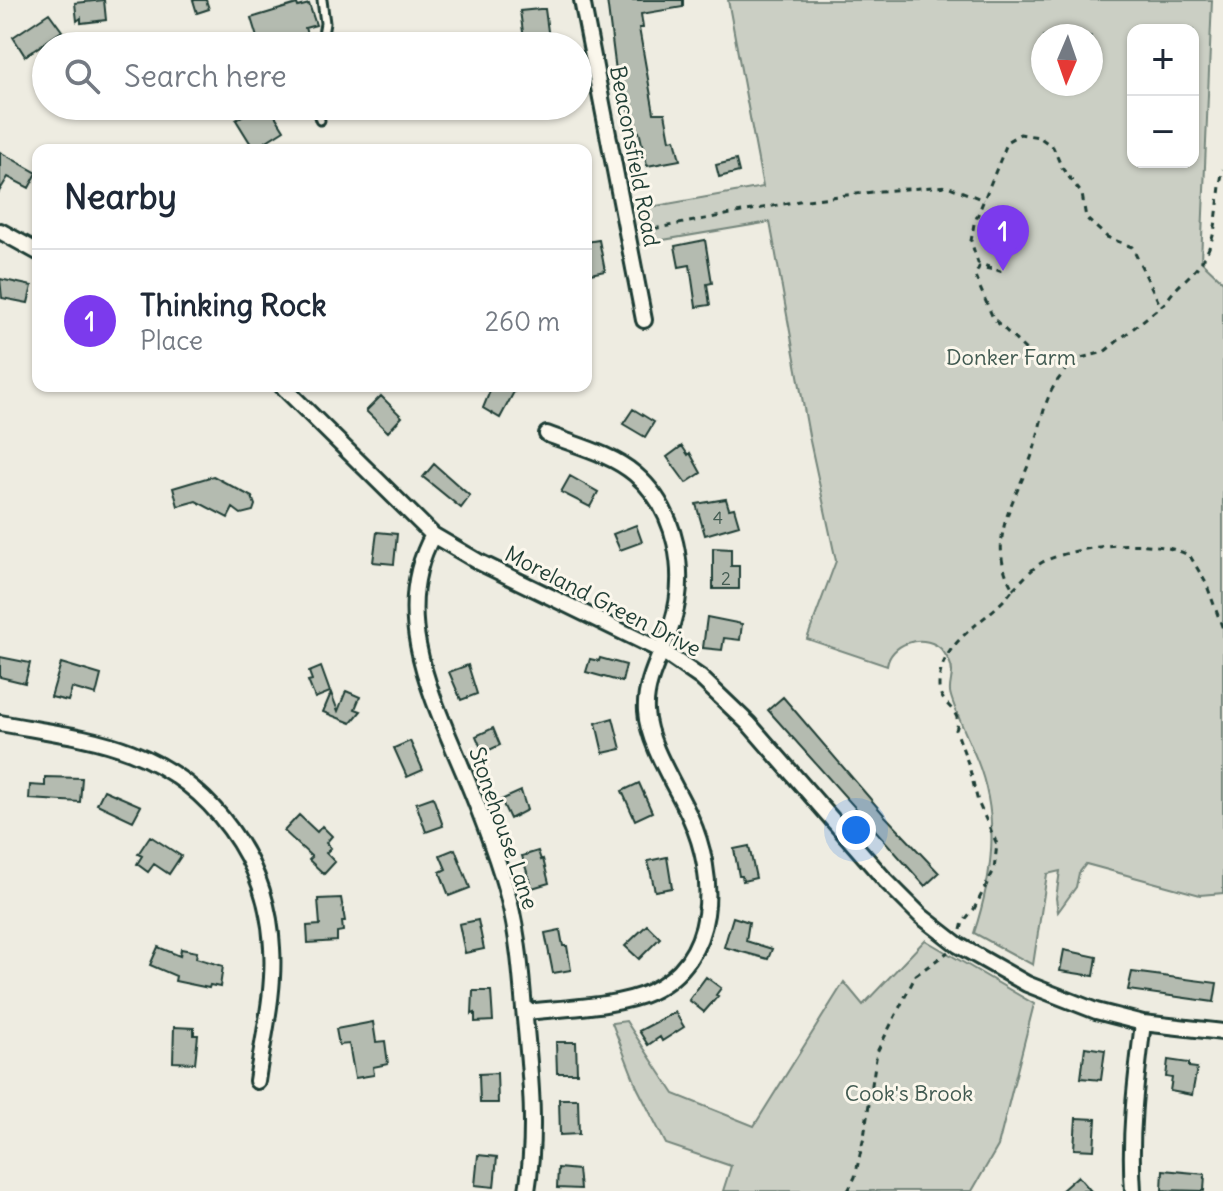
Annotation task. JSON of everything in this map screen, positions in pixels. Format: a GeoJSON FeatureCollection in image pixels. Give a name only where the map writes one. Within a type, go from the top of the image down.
{"type":"FeatureCollection","features":[{"type":"Feature","properties":{"kind":"street","name":"Beaconsfield Road"},"geometry":{"type":"LineString","coordinates":[[582,0],[588,32]]}},
{"type":"Feature","properties":{"kind":"street","name":"Beaconsfield Road"},"geometry":{"type":"LineString","coordinates":[[592,52],[644,320]]}},
{"type":"Feature","properties":{"kind":"street"},"geometry":{"type":"LineString","coordinates":[[0,231],[32,249]]}},
{"type":"Feature","properties":{"kind":"street","name":"Moreland Green Drive"},"geometry":{"type":"LineString","coordinates":[[288,392],[433,535],[490,568],[662,651],[693,671],[729,702],[885,880],[921,916],[958,945],[1005,973],[1049,994],[1096,1011],[1143,1023],[1223,1032]]}},
{"type":"Feature","properties":{"kind":"street"},"geometry":{"type":"LineString","coordinates":[[525,1012],[621,1000],[650,992],[678,970],[692,952],[703,929],[709,900],[706,864],[694,826],[652,738],[646,712],[649,684],[672,623],[678,589],[675,539],[665,514],[634,473],[615,461],[547,434]]}},
{"type":"Feature","properties":{"kind":"street","name":"Stonehouse Lane"},"geometry":{"type":"LineString","coordinates":[[433,535],[423,553],[419,570],[415,620],[417,649],[429,689],[470,788],[505,886],[515,927],[533,1111],[527,1191]]}},
{"type":"Feature","properties":{"kind":"street"},"geometry":{"type":"LineString","coordinates":[[0,723],[103,743],[152,761],[195,790],[231,829],[256,873],[270,923],[272,975],[257,1081]]}},
{"type":"Feature","properties":{"kind":"street"},"geometry":{"type":"LineString","coordinates":[[1133,1191],[1131,1119],[1143,1023]]}},
{"type":"Feature","properties":{"kind":"lane"},"geometry":{"type":"LineString","coordinates":[[322,0],[323,32]]}},
{"type":"Feature","properties":{"kind":"path"},"geometry":{"type":"LineString","coordinates":[[1069,366],[1063,361],[1031,355],[993,318],[975,276],[979,267],[1000,271],[978,263],[971,241],[974,224],[1008,141],[1020,134],[1039,137],[1053,147],[1062,168],[1082,194],[1086,218],[1107,237],[1132,247],[1161,307]]}},
{"type":"Feature","properties":{"kind":"path"},"geometry":{"type":"LineString","coordinates":[[1013,589],[1004,561],[1004,522],[1031,457],[1049,395],[1073,360],[1104,352],[1161,307],[1205,256],[1217,220],[1223,169]]}},
{"type":"Feature","properties":{"kind":"path"},"geometry":{"type":"LineString","coordinates":[[627,234],[799,201],[880,191],[947,186],[984,200]]}},
{"type":"Feature","properties":{"kind":"path"},"geometry":{"type":"LineString","coordinates":[[848,1191],[855,1177],[864,1137],[877,1052],[916,975],[958,945],[963,922],[974,909],[994,870],[997,844],[978,802],[956,730],[957,715],[941,697],[940,676],[946,658],[966,631],[1007,599],[1037,566],[1066,554],[1112,546],[1160,546],[1190,556],[1206,583],[1223,629]]}},
{"type":"Feature","properties":{"kind":"green space","name":"Donker Farm"},"geometry":{"type":"Polygon","coordinates":[[[728,0],[1212,0],[1201,261],[1223,282],[1223,893],[1200,895],[1086,864],[1079,873],[1076,887],[1058,912],[1056,898],[1060,871],[1047,874],[1033,965],[974,933],[986,890],[991,824],[984,781],[951,698],[952,670],[948,659],[941,648],[932,643],[915,641],[894,652],[887,666],[807,639],[836,561],[810,441],[770,222],[645,243],[639,209],[763,187],[728,0]]]}},
{"type":"Feature","properties":{"kind":"green space","name":"Cook's Brook"},"geometry":{"type":"Polygon","coordinates":[[[925,940],[1034,1004],[998,1146],[972,1191],[723,1191],[731,1166],[666,1144],[637,1087],[612,1023],[626,1021],[674,1094],[754,1126],[844,982],[863,1005],[925,940]]]}},
{"type":"Feature","properties":{"kind":"building"},"geometry":{"type":"Polygon","coordinates":[[[104,0],[106,20],[81,23],[81,18],[77,21],[75,3],[104,0]]]}},
{"type":"Feature","properties":{"kind":"building"},"geometry":{"type":"Polygon","coordinates":[[[193,0],[206,0],[209,9],[197,13],[193,0]]]}},
{"type":"Feature","properties":{"kind":"building"},"geometry":{"type":"Polygon","coordinates":[[[607,0],[683,0],[683,7],[641,14],[643,28],[639,28],[654,113],[665,113],[670,140],[675,139],[680,160],[647,166],[640,135],[639,132],[634,133],[616,71],[607,0]]]}},
{"type":"Feature","properties":{"kind":"building"},"geometry":{"type":"Polygon","coordinates":[[[297,4],[298,7],[309,4],[316,25],[305,28],[306,32],[255,32],[251,18],[297,4]]]}},
{"type":"Feature","properties":{"kind":"building"},"geometry":{"type":"Polygon","coordinates":[[[545,9],[548,32],[523,32],[520,11],[545,9]]]}},
{"type":"Feature","properties":{"kind":"building"},"geometry":{"type":"Polygon","coordinates":[[[49,13],[62,31],[32,32],[32,51],[25,56],[13,37],[49,13]]]}},
{"type":"Feature","properties":{"kind":"building"},"geometry":{"type":"Polygon","coordinates":[[[236,120],[278,120],[284,130],[262,144],[251,144],[236,120]]]}},
{"type":"Feature","properties":{"kind":"building"},"geometry":{"type":"Polygon","coordinates":[[[0,152],[32,170],[32,182],[29,188],[8,177],[0,190],[0,152]]]}},
{"type":"Feature","properties":{"kind":"building"},"geometry":{"type":"Polygon","coordinates":[[[736,160],[739,172],[719,177],[716,165],[736,160]]]}},
{"type":"Feature","properties":{"kind":"building"},"geometry":{"type":"Polygon","coordinates":[[[599,240],[605,271],[592,274],[592,241],[599,240]]]}},
{"type":"Feature","properties":{"kind":"building"},"geometry":{"type":"Polygon","coordinates":[[[705,240],[712,283],[707,284],[710,305],[696,307],[690,265],[679,267],[675,246],[705,240]]]}},
{"type":"Feature","properties":{"kind":"building"},"geometry":{"type":"Polygon","coordinates":[[[0,279],[32,286],[28,303],[2,298],[0,279]]]}},
{"type":"Feature","properties":{"kind":"building"},"geometry":{"type":"Polygon","coordinates":[[[490,392],[514,392],[500,418],[483,408],[490,392]]]}},
{"type":"Feature","properties":{"kind":"building"},"geometry":{"type":"Polygon","coordinates":[[[381,396],[402,417],[388,432],[366,411],[381,396]]]}},
{"type":"Feature","properties":{"kind":"building"},"geometry":{"type":"Polygon","coordinates":[[[633,409],[654,422],[645,437],[623,424],[633,409]]]}},
{"type":"Feature","properties":{"kind":"building"},"geometry":{"type":"Polygon","coordinates":[[[682,446],[688,455],[690,453],[701,473],[686,483],[667,457],[682,446]]]}},
{"type":"Feature","properties":{"kind":"building"},"geometry":{"type":"Polygon","coordinates":[[[434,464],[470,496],[461,508],[423,477],[434,464]]]}},
{"type":"Feature","properties":{"kind":"building"},"geometry":{"type":"Polygon","coordinates":[[[213,476],[252,497],[255,505],[253,511],[241,514],[233,508],[228,518],[196,501],[178,506],[173,488],[213,476]]]}},
{"type":"Feature","properties":{"kind":"building"},"geometry":{"type":"Polygon","coordinates":[[[570,476],[598,492],[590,507],[561,492],[570,476]]]}},
{"type":"Feature","properties":{"kind":"building"},"geometry":{"type":"Polygon","coordinates":[[[726,499],[729,509],[734,508],[739,525],[705,535],[696,504],[726,499]]]}},
{"type":"Feature","properties":{"kind":"building"},"geometry":{"type":"Polygon","coordinates":[[[636,525],[642,542],[620,550],[613,534],[636,525]]]}},
{"type":"Feature","properties":{"kind":"building"},"geometry":{"type":"Polygon","coordinates":[[[377,532],[397,534],[394,564],[373,562],[377,532]]]}},
{"type":"Feature","properties":{"kind":"building"},"geometry":{"type":"Polygon","coordinates":[[[713,548],[731,549],[731,566],[739,566],[739,589],[713,589],[713,548]]]}},
{"type":"Feature","properties":{"kind":"building"},"geometry":{"type":"Polygon","coordinates":[[[707,617],[742,624],[740,640],[724,638],[722,650],[703,648],[707,617]]]}},
{"type":"Feature","properties":{"kind":"building"},"geometry":{"type":"Polygon","coordinates":[[[0,657],[30,663],[25,683],[0,677],[0,657]]]}},
{"type":"Feature","properties":{"kind":"building"},"geometry":{"type":"Polygon","coordinates":[[[600,658],[626,665],[622,682],[586,672],[590,659],[599,661],[600,658]]]}},
{"type":"Feature","properties":{"kind":"building"},"geometry":{"type":"Polygon","coordinates":[[[61,663],[101,675],[96,695],[72,688],[68,701],[51,697],[61,663]]]}},
{"type":"Feature","properties":{"kind":"building"},"geometry":{"type":"Polygon","coordinates":[[[468,665],[477,694],[461,700],[449,672],[468,665]]]}},
{"type":"Feature","properties":{"kind":"building"},"geometry":{"type":"Polygon","coordinates":[[[321,667],[330,692],[315,698],[308,681],[312,680],[309,672],[321,667]]]}},
{"type":"Feature","properties":{"kind":"building"},"geometry":{"type":"Polygon","coordinates":[[[346,691],[360,697],[355,709],[361,711],[351,723],[323,712],[331,693],[338,711],[346,691]]]}},
{"type":"Feature","properties":{"kind":"building"},"geometry":{"type":"Polygon","coordinates":[[[783,697],[885,816],[939,873],[925,886],[768,710],[783,697]]]}},
{"type":"Feature","properties":{"kind":"building"},"geometry":{"type":"Polygon","coordinates":[[[613,718],[621,749],[603,753],[596,723],[613,718]]]}},
{"type":"Feature","properties":{"kind":"building"},"geometry":{"type":"Polygon","coordinates":[[[493,728],[500,745],[483,753],[476,736],[493,728]]]}},
{"type":"Feature","properties":{"kind":"building"},"geometry":{"type":"Polygon","coordinates":[[[410,741],[423,770],[407,777],[394,748],[410,741]]]}},
{"type":"Feature","properties":{"kind":"building"},"geometry":{"type":"Polygon","coordinates":[[[45,777],[82,778],[80,802],[29,799],[30,785],[45,786],[45,777]]]}},
{"type":"Feature","properties":{"kind":"building"},"geometry":{"type":"Polygon","coordinates":[[[639,783],[652,812],[635,820],[622,791],[639,783]]]}},
{"type":"Feature","properties":{"kind":"building"},"geometry":{"type":"Polygon","coordinates":[[[104,790],[141,806],[133,821],[97,804],[104,790]]]}},
{"type":"Feature","properties":{"kind":"building"},"geometry":{"type":"Polygon","coordinates":[[[521,791],[527,810],[510,819],[501,800],[521,791]]]}},
{"type":"Feature","properties":{"kind":"building"},"geometry":{"type":"Polygon","coordinates":[[[433,797],[443,826],[426,832],[416,803],[433,797]]]}},
{"type":"Feature","properties":{"kind":"building"},"geometry":{"type":"Polygon","coordinates":[[[299,815],[317,832],[322,826],[332,836],[326,843],[331,848],[326,853],[335,862],[324,874],[309,860],[312,857],[284,831],[299,815]]]}},
{"type":"Feature","properties":{"kind":"building"},"geometry":{"type":"Polygon","coordinates":[[[150,836],[181,856],[169,874],[154,864],[148,872],[137,864],[142,856],[138,854],[150,836]]]}},
{"type":"Feature","properties":{"kind":"building"},"geometry":{"type":"Polygon","coordinates":[[[749,846],[756,878],[743,881],[739,876],[734,849],[749,846]]]}},
{"type":"Feature","properties":{"kind":"building"},"geometry":{"type":"Polygon","coordinates":[[[455,849],[470,888],[449,896],[440,872],[446,869],[440,855],[455,849]]]}},
{"type":"Feature","properties":{"kind":"building"},"geometry":{"type":"Polygon","coordinates":[[[538,851],[549,883],[532,888],[522,856],[538,851]]]}},
{"type":"Feature","properties":{"kind":"building"},"geometry":{"type":"Polygon","coordinates":[[[667,857],[672,888],[655,891],[648,861],[667,857]]]}},
{"type":"Feature","properties":{"kind":"building"},"geometry":{"type":"Polygon","coordinates":[[[341,898],[345,921],[342,922],[343,931],[337,932],[337,941],[308,943],[307,926],[320,925],[318,899],[341,898]]]}},
{"type":"Feature","properties":{"kind":"building"},"geometry":{"type":"Polygon","coordinates":[[[733,917],[749,922],[746,941],[772,949],[768,959],[724,947],[733,917]]]}},
{"type":"Feature","properties":{"kind":"building"},"geometry":{"type":"Polygon","coordinates":[[[478,920],[484,949],[465,953],[459,924],[478,920]]]}},
{"type":"Feature","properties":{"kind":"building"},"geometry":{"type":"Polygon","coordinates":[[[647,925],[660,938],[639,959],[625,946],[647,925]]]}},
{"type":"Feature","properties":{"kind":"building"},"geometry":{"type":"Polygon","coordinates":[[[560,930],[563,946],[567,946],[571,970],[553,973],[545,933],[560,930]]]}},
{"type":"Feature","properties":{"kind":"building"},"geometry":{"type":"Polygon","coordinates":[[[158,947],[180,956],[181,949],[197,952],[196,958],[223,966],[220,987],[210,985],[209,988],[175,981],[176,976],[150,965],[158,947]]]}},
{"type":"Feature","properties":{"kind":"building"},"geometry":{"type":"Polygon","coordinates":[[[1064,950],[1097,957],[1094,976],[1060,971],[1064,950]]]}},
{"type":"Feature","properties":{"kind":"building"},"geometry":{"type":"Polygon","coordinates":[[[1132,972],[1217,983],[1214,1002],[1128,990],[1132,972]]]}},
{"type":"Feature","properties":{"kind":"building"},"geometry":{"type":"Polygon","coordinates":[[[706,977],[721,988],[704,1012],[689,1000],[706,977]]]}},
{"type":"Feature","properties":{"kind":"building"},"geometry":{"type":"Polygon","coordinates":[[[473,991],[491,991],[493,1021],[475,1022],[475,1013],[472,1014],[473,991]]]}},
{"type":"Feature","properties":{"kind":"building"},"geometry":{"type":"Polygon","coordinates":[[[675,1012],[684,1027],[662,1041],[660,1037],[648,1045],[639,1031],[675,1012]]]}},
{"type":"Feature","properties":{"kind":"building"},"geometry":{"type":"Polygon","coordinates":[[[373,1022],[376,1042],[385,1041],[388,1064],[373,1067],[374,1075],[355,1078],[349,1044],[339,1045],[336,1029],[373,1022]]]}},
{"type":"Feature","properties":{"kind":"building"},"geometry":{"type":"Polygon","coordinates":[[[174,1027],[194,1028],[194,1035],[198,1035],[195,1063],[173,1062],[174,1027]]]}},
{"type":"Feature","properties":{"kind":"building"},"geometry":{"type":"Polygon","coordinates":[[[556,1042],[576,1042],[577,1073],[557,1073],[556,1042]]]}},
{"type":"Feature","properties":{"kind":"building"},"geometry":{"type":"Polygon","coordinates":[[[1085,1047],[1105,1050],[1101,1080],[1081,1078],[1085,1047]]]}},
{"type":"Feature","properties":{"kind":"building"},"geometry":{"type":"Polygon","coordinates":[[[1168,1060],[1189,1063],[1189,1067],[1197,1068],[1192,1095],[1170,1091],[1172,1078],[1166,1077],[1168,1060]]]}},
{"type":"Feature","properties":{"kind":"building"},"geometry":{"type":"Polygon","coordinates":[[[497,1073],[498,1103],[480,1103],[479,1074],[497,1073]]]}},
{"type":"Feature","properties":{"kind":"building"},"geometry":{"type":"Polygon","coordinates":[[[559,1099],[578,1099],[579,1134],[560,1135],[559,1099]]]}},
{"type":"Feature","properties":{"kind":"building"},"geometry":{"type":"Polygon","coordinates":[[[1076,1118],[1096,1119],[1094,1150],[1074,1149],[1076,1118]]]}},
{"type":"Feature","properties":{"kind":"building"},"geometry":{"type":"Polygon","coordinates":[[[478,1155],[497,1157],[494,1187],[475,1185],[478,1155]]]}},
{"type":"Feature","properties":{"kind":"building"},"geometry":{"type":"Polygon","coordinates":[[[558,1168],[578,1170],[580,1189],[557,1188],[558,1168]]]}},
{"type":"Feature","properties":{"kind":"building"},"geometry":{"type":"Polygon","coordinates":[[[1163,1170],[1205,1174],[1204,1191],[1162,1190],[1163,1170]]]}},
{"type":"Feature","properties":{"kind":"building"},"geometry":{"type":"Polygon","coordinates":[[[1078,1176],[1091,1191],[1061,1191],[1078,1176]]]}},
{"type":"Feature","properties":{"kind":"place","name":"Thinking Rock"},"geometry":{"type":"Point","coordinates":[1003,271]}}]}
